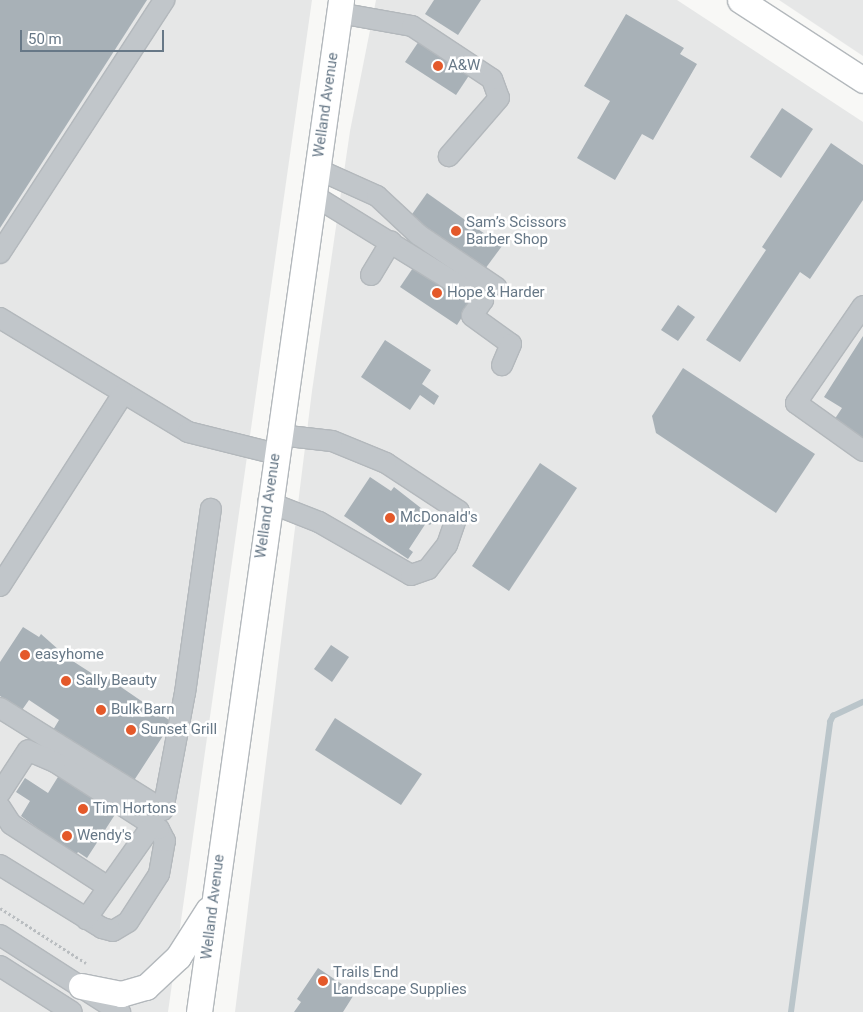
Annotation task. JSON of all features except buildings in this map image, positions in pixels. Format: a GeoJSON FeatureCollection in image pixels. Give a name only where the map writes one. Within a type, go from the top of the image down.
{"type":"FeatureCollection","features":[{"type":"Feature","properties":{"kind":"main road"},"geometry":{"type":"LineString","coordinates":[[740,0],[863,80]]}},
{"type":"Feature","properties":{"kind":"main road","name":"Welland Avenue"},"geometry":{"type":"LineString","coordinates":[[199,1012],[212,904],[268,502],[278,444],[340,7]]}},
{"type":"Feature","properties":{"kind":"main road"},"geometry":{"type":"LineString","coordinates":[[87,977],[120,994],[146,987],[178,957],[212,904]]}},
{"type":"Feature","properties":{"kind":"lane"},"geometry":{"type":"LineString","coordinates":[[0,253],[164,0]]}},
{"type":"Feature","properties":{"kind":"lane"},"geometry":{"type":"LineString","coordinates":[[340,7],[412,26],[492,80],[498,98],[449,156]]}},
{"type":"Feature","properties":{"kind":"lane"},"geometry":{"type":"LineString","coordinates":[[317,169],[377,196],[419,235],[497,288]]}},
{"type":"Feature","properties":{"kind":"lane"},"geometry":{"type":"LineString","coordinates":[[313,195],[483,300],[472,316],[511,344],[502,364]]}},
{"type":"Feature","properties":{"kind":"lane"},"geometry":{"type":"LineString","coordinates":[[371,275],[391,242]]}},
{"type":"Feature","properties":{"kind":"lane"},"geometry":{"type":"LineString","coordinates":[[863,306],[796,403],[863,451]]}},
{"type":"Feature","properties":{"kind":"lane"},"geometry":{"type":"LineString","coordinates":[[0,318],[122,395],[188,432],[278,444],[332,441],[386,463],[459,510],[447,545],[428,569],[412,575],[319,522],[268,502]]}},
{"type":"Feature","properties":{"kind":"lane"},"geometry":{"type":"LineString","coordinates":[[0,586],[122,395]]}},
{"type":"Feature","properties":{"kind":"lane"},"geometry":{"type":"LineString","coordinates":[[86,919],[158,817],[185,693],[211,510]]}},
{"type":"Feature","properties":{"kind":"lane"},"geometry":{"type":"LineString","coordinates":[[0,708],[158,817],[164,852],[159,874],[132,915],[113,931],[86,919],[0,866]]}},
{"type":"Feature","properties":{"kind":"lane"},"geometry":{"type":"LineString","coordinates":[[0,793],[30,751],[55,762],[158,817]]}},
{"type":"Feature","properties":{"kind":"lane"},"geometry":{"type":"LineString","coordinates":[[0,807],[11,824],[108,887]]}},
{"type":"Feature","properties":{"kind":"lane"},"geometry":{"type":"LineString","coordinates":[[0,935],[87,977],[120,1012]]}},
{"type":"Feature","properties":{"kind":"lane"},"geometry":{"type":"LineString","coordinates":[[0,966],[72,1012]]}},
{"type":"Feature","properties":{"kind":"path"},"geometry":{"type":"LineString","coordinates":[[0,908],[87,977]]}},
{"type":"Feature","properties":{"kind":"shaded area"},"geometry":{"type":"Polygon","coordinates":[[[0,0],[312,0],[168,1012],[0,1012],[0,0]]]}},
{"type":"Feature","properties":{"kind":"shaded area"},"geometry":{"type":"Polygon","coordinates":[[[376,0],[677,0],[863,122],[863,1012],[235,1012],[312,391],[350,131],[376,0]]]}},
{"type":"Feature","properties":{"kind":"shaded area"},"geometry":{"type":"Polygon","coordinates":[[[779,0],[863,0],[863,56],[779,0]]]}},
{"type":"Feature","properties":{"kind":"waterway"},"geometry":{"type":"LineString","coordinates":[[791,1012],[830,722],[833,716],[863,702]]}},
{"type":"Feature","properties":{"kind":"place","name":"A&W"},"geometry":{"type":"Point","coordinates":[438,66]}},
{"type":"Feature","properties":{"kind":"place","name":"Sam’s Scissors Barber Shop"},"geometry":{"type":"Point","coordinates":[456,231]}},
{"type":"Feature","properties":{"kind":"place","name":"Hope & Harder"},"geometry":{"type":"Point","coordinates":[437,293]}},
{"type":"Feature","properties":{"kind":"place","name":"McDonald's"},"geometry":{"type":"Point","coordinates":[390,518]}},
{"type":"Feature","properties":{"kind":"place","name":"easyhome"},"geometry":{"type":"Point","coordinates":[25,655]}},
{"type":"Feature","properties":{"kind":"place","name":"Sally Beauty"},"geometry":{"type":"Point","coordinates":[66,681]}},
{"type":"Feature","properties":{"kind":"place","name":"Bulk Barn"},"geometry":{"type":"Point","coordinates":[101,710]}},
{"type":"Feature","properties":{"kind":"place","name":"Sunset Grill"},"geometry":{"type":"Point","coordinates":[131,730]}},
{"type":"Feature","properties":{"kind":"place","name":"Tim Hortons"},"geometry":{"type":"Point","coordinates":[83,809]}},
{"type":"Feature","properties":{"kind":"place","name":"Wendy's"},"geometry":{"type":"Point","coordinates":[67,836]}},
{"type":"Feature","properties":{"kind":"place","name":"Trails End Landscape Supplies"},"geometry":{"type":"Point","coordinates":[323,981]}}]}
